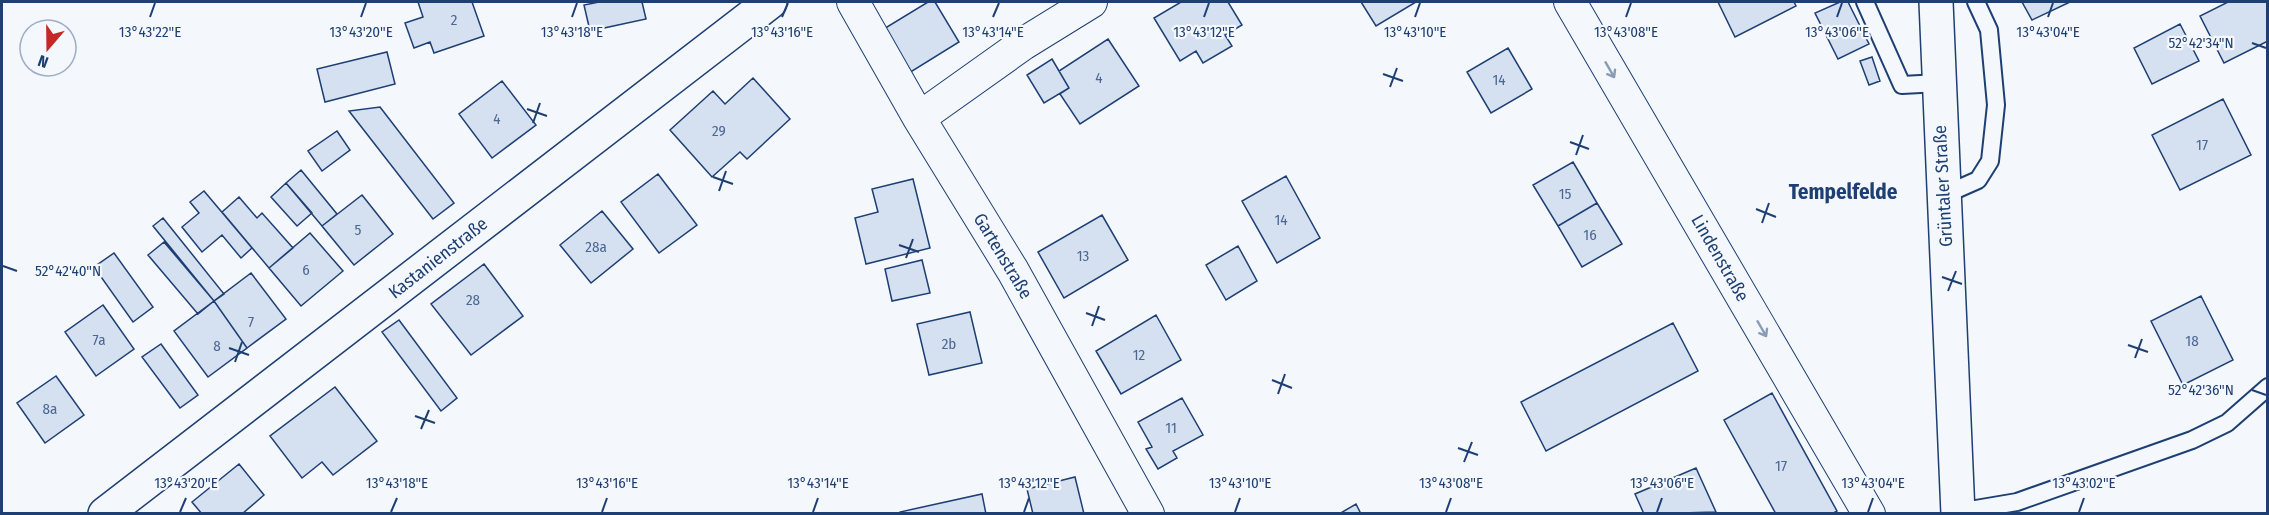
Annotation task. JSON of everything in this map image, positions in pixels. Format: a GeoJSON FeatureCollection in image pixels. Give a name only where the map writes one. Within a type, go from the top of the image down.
{"type":"FeatureCollection","features":[{"type":"Feature","properties":{"kind":"street","name":"Kastanienstraße"},"geometry":{"type":"LineString","coordinates":[[105,513],[770,2]]}},
{"type":"Feature","properties":{"kind":"street","name":"Gartenstraße"},"geometry":{"type":"LineString","coordinates":[[853,2],[919,118],[1013,271],[1148,513]]}},
{"type":"Feature","properties":{"kind":"street"},"geometry":{"type":"LineString","coordinates":[[919,118],[1023,44],[1091,2]]}},
{"type":"Feature","properties":{"kind":"street","name":"Lindenstraße"},"geometry":{"type":"LineString","coordinates":[[1570,2],[1869,513]]}},
{"type":"Feature","properties":{"kind":"street","name":"Grüntaler Straße"},"geometry":{"type":"LineString","coordinates":[[1936,2],[1958,513]]}},
{"type":"Feature","properties":{"kind":"lane"},"geometry":{"type":"LineString","coordinates":[[1866,2],[1902,85],[1939,83]]}},
{"type":"Feature","properties":{"kind":"lane"},"geometry":{"type":"LineString","coordinates":[[1944,195],[1978,180],[1990,161],[1996,105],[1989,30],[1976,2]]}},
{"type":"Feature","properties":{"kind":"lane"},"geometry":{"type":"LineString","coordinates":[[1958,513],[2017,502],[2192,440],[2227,423],[2268,387]]}},
{"type":"Feature","properties":{"kind":"building"},"geometry":{"type":"Polygon","coordinates":[[[418,2],[472,2],[484,36],[434,53],[430,42],[414,48],[405,23],[423,17],[418,2]]]}},
{"type":"Feature","properties":{"kind":"building"},"geometry":{"type":"Polygon","coordinates":[[[599,2],[642,2],[646,19],[590,31],[584,5],[599,2]]]}},
{"type":"Feature","properties":{"kind":"building"},"geometry":{"type":"Polygon","coordinates":[[[928,2],[935,2],[959,42],[909,73],[882,30],[928,2]]]}},
{"type":"Feature","properties":{"kind":"building"},"geometry":{"type":"Polygon","coordinates":[[[1181,2],[1228,2],[1242,25],[1225,35],[1232,46],[1203,63],[1196,51],[1180,61],[1154,18],[1181,2]]]}},
{"type":"Feature","properties":{"kind":"building"},"geometry":{"type":"Polygon","coordinates":[[[1361,2],[1416,2],[1376,26],[1361,2]]]}},
{"type":"Feature","properties":{"kind":"building"},"geometry":{"type":"Polygon","coordinates":[[[1718,2],[1794,2],[1796,6],[1735,37],[1718,2]]]}},
{"type":"Feature","properties":{"kind":"building"},"geometry":{"type":"Polygon","coordinates":[[[1840,2],[1848,2],[1869,44],[1838,59],[1815,13],[1840,2]]]}},
{"type":"Feature","properties":{"kind":"building"},"geometry":{"type":"Polygon","coordinates":[[[2022,2],[2070,2],[2032,20],[2022,2]]]}},
{"type":"Feature","properties":{"kind":"building"},"geometry":{"type":"Polygon","coordinates":[[[2228,2],[2268,2],[2268,41],[2224,63],[2200,16],[2228,2]]]}},
{"type":"Feature","properties":{"kind":"building"},"geometry":{"type":"Polygon","coordinates":[[[2180,24],[2199,61],[2152,84],[2134,48],[2180,24]]]}},
{"type":"Feature","properties":{"kind":"building"},"geometry":{"type":"Polygon","coordinates":[[[1108,39],[1139,86],[1080,124],[1060,94],[1069,88],[1059,71],[1108,39]]]}},
{"type":"Feature","properties":{"kind":"building"},"geometry":{"type":"Polygon","coordinates":[[[1508,48],[1532,89],[1491,113],[1467,72],[1508,48]]]}},
{"type":"Feature","properties":{"kind":"building"},"geometry":{"type":"Polygon","coordinates":[[[387,52],[395,84],[325,102],[317,69],[387,52]]]}},
{"type":"Feature","properties":{"kind":"building"},"geometry":{"type":"Polygon","coordinates":[[[1872,57],[1880,81],[1869,85],[1860,61],[1872,57]]]}},
{"type":"Feature","properties":{"kind":"building"},"geometry":{"type":"Polygon","coordinates":[[[1052,59],[1069,88],[1044,103],[1027,75],[1052,59]]]}},
{"type":"Feature","properties":{"kind":"building"},"geometry":{"type":"Polygon","coordinates":[[[753,78],[790,119],[747,159],[740,152],[712,177],[670,130],[713,91],[725,104],[753,78]]]}},
{"type":"Feature","properties":{"kind":"building"},"geometry":{"type":"Polygon","coordinates":[[[502,81],[536,125],[492,158],[459,114],[502,81]]]}},
{"type":"Feature","properties":{"kind":"building"},"geometry":{"type":"Polygon","coordinates":[[[2223,99],[2251,155],[2180,190],[2152,135],[2223,99]]]}},
{"type":"Feature","properties":{"kind":"building"},"geometry":{"type":"Polygon","coordinates":[[[380,107],[454,203],[433,219],[349,111],[380,107]]]}},
{"type":"Feature","properties":{"kind":"building"},"geometry":{"type":"Polygon","coordinates":[[[337,131],[350,150],[322,171],[308,151],[337,131]]]}},
{"type":"Feature","properties":{"kind":"building"},"geometry":{"type":"Polygon","coordinates":[[[1573,162],[1597,203],[1558,226],[1533,185],[1573,162]]]}},
{"type":"Feature","properties":{"kind":"building"},"geometry":{"type":"Polygon","coordinates":[[[301,170],[337,214],[322,226],[286,183],[301,170]]]}},
{"type":"Feature","properties":{"kind":"building"},"geometry":{"type":"Polygon","coordinates":[[[658,174],[697,225],[659,253],[621,202],[658,174]]]}},
{"type":"Feature","properties":{"kind":"building"},"geometry":{"type":"Polygon","coordinates":[[[1286,176],[1320,238],[1277,263],[1242,201],[1286,176]]]}},
{"type":"Feature","properties":{"kind":"building"},"geometry":{"type":"Polygon","coordinates":[[[913,179],[930,248],[866,264],[855,218],[878,212],[872,189],[913,179]]]}},
{"type":"Feature","properties":{"kind":"building"},"geometry":{"type":"Polygon","coordinates":[[[286,183],[312,213],[297,226],[271,197],[286,183]]]}},
{"type":"Feature","properties":{"kind":"building"},"geometry":{"type":"Polygon","coordinates":[[[204,191],[252,248],[241,258],[222,235],[202,252],[182,227],[199,213],[190,202],[204,191]]]}},
{"type":"Feature","properties":{"kind":"building"},"geometry":{"type":"Polygon","coordinates":[[[362,195],[393,234],[354,265],[322,226],[362,195]]]}},
{"type":"Feature","properties":{"kind":"building"},"geometry":{"type":"Polygon","coordinates":[[[239,197],[257,218],[262,213],[293,248],[269,268],[222,212],[239,197]]]}},
{"type":"Feature","properties":{"kind":"building"},"geometry":{"type":"Polygon","coordinates":[[[1597,203],[1622,244],[1582,267],[1558,226],[1597,203]]]}},
{"type":"Feature","properties":{"kind":"building"},"geometry":{"type":"Polygon","coordinates":[[[602,211],[633,249],[591,283],[560,245],[602,211]]]}},
{"type":"Feature","properties":{"kind":"building"},"geometry":{"type":"Polygon","coordinates":[[[1102,215],[1128,260],[1064,298],[1038,252],[1102,215]]]}},
{"type":"Feature","properties":{"kind":"building"},"geometry":{"type":"Polygon","coordinates":[[[163,218],[224,294],[214,301],[153,226],[163,218]]]}},
{"type":"Feature","properties":{"kind":"building"},"geometry":{"type":"Polygon","coordinates":[[[310,233],[343,271],[301,306],[269,268],[310,233]]]}},
{"type":"Feature","properties":{"kind":"building"},"geometry":{"type":"Polygon","coordinates":[[[164,242],[214,301],[198,314],[148,255],[164,242]]]}},
{"type":"Feature","properties":{"kind":"building"},"geometry":{"type":"Polygon","coordinates":[[[1238,246],[1257,281],[1226,300],[1206,265],[1238,246]]]}},
{"type":"Feature","properties":{"kind":"building"},"geometry":{"type":"Polygon","coordinates":[[[114,253],[153,307],[133,322],[94,267],[114,253]]]}},
{"type":"Feature","properties":{"kind":"building"},"geometry":{"type":"Polygon","coordinates":[[[922,260],[930,293],[892,301],[885,269],[922,260]]]}},
{"type":"Feature","properties":{"kind":"building"},"geometry":{"type":"Polygon","coordinates":[[[484,264],[523,316],[471,355],[431,304],[484,264]]]}},
{"type":"Feature","properties":{"kind":"building"},"geometry":{"type":"Polygon","coordinates":[[[251,273],[286,319],[247,348],[214,301],[251,273]]]}},
{"type":"Feature","properties":{"kind":"building"},"geometry":{"type":"Polygon","coordinates":[[[2201,296],[2233,360],[2183,385],[2151,321],[2201,296]]]}},
{"type":"Feature","properties":{"kind":"building"},"geometry":{"type":"Polygon","coordinates":[[[214,301],[247,348],[208,377],[174,331],[214,301]]]}},
{"type":"Feature","properties":{"kind":"building"},"geometry":{"type":"Polygon","coordinates":[[[103,305],[134,349],[96,376],[65,332],[103,305]]]}},
{"type":"Feature","properties":{"kind":"building"},"geometry":{"type":"Polygon","coordinates":[[[970,312],[982,363],[929,375],[917,324],[970,312]]]}},
{"type":"Feature","properties":{"kind":"building"},"geometry":{"type":"Polygon","coordinates":[[[1156,315],[1181,360],[1121,394],[1096,351],[1156,315]]]}},
{"type":"Feature","properties":{"kind":"building"},"geometry":{"type":"Polygon","coordinates":[[[399,320],[457,398],[441,411],[382,332],[399,320]]]}},
{"type":"Feature","properties":{"kind":"building"},"geometry":{"type":"Polygon","coordinates":[[[1673,323],[1698,371],[1546,451],[1521,402],[1673,323]]]}},
{"type":"Feature","properties":{"kind":"building"},"geometry":{"type":"Polygon","coordinates":[[[161,344],[198,395],[180,408],[142,357],[161,344]]]}},
{"type":"Feature","properties":{"kind":"building"},"geometry":{"type":"Polygon","coordinates":[[[56,376],[84,415],[45,443],[17,403],[56,376]]]}},
{"type":"Feature","properties":{"kind":"building"},"geometry":{"type":"Polygon","coordinates":[[[335,387],[377,441],[333,475],[322,462],[302,478],[270,436],[335,387]]]}},
{"type":"Feature","properties":{"kind":"building"},"geometry":{"type":"Polygon","coordinates":[[[1772,393],[1837,511],[1832,514],[1776,514],[1724,420],[1772,393]]]}},
{"type":"Feature","properties":{"kind":"building"},"geometry":{"type":"Polygon","coordinates":[[[1182,398],[1203,435],[1173,451],[1177,458],[1158,469],[1146,449],[1152,447],[1138,422],[1182,398]]]}},
{"type":"Feature","properties":{"kind":"building"},"geometry":{"type":"Polygon","coordinates":[[[239,464],[264,495],[242,514],[202,514],[192,502],[239,464]]]}},
{"type":"Feature","properties":{"kind":"building"},"geometry":{"type":"Polygon","coordinates":[[[1696,468],[1716,512],[1644,514],[1635,494],[1696,468]]]}},
{"type":"Feature","properties":{"kind":"building"},"geometry":{"type":"Polygon","coordinates":[[[1075,477],[1084,514],[1033,514],[1027,489],[1075,477]]]}},
{"type":"Feature","properties":{"kind":"building"},"geometry":{"type":"Polygon","coordinates":[[[982,494],[986,514],[900,514],[900,512],[982,494]]]}},
{"type":"Feature","properties":{"kind":"building"},"geometry":{"type":"Polygon","coordinates":[[[1356,504],[1361,514],[1339,514],[1356,504]]]}},
{"type":"Feature","properties":{"kind":"district","name":"Tempelfelde"},"geometry":{"type":"Point","coordinates":[1843,192]}}]}
